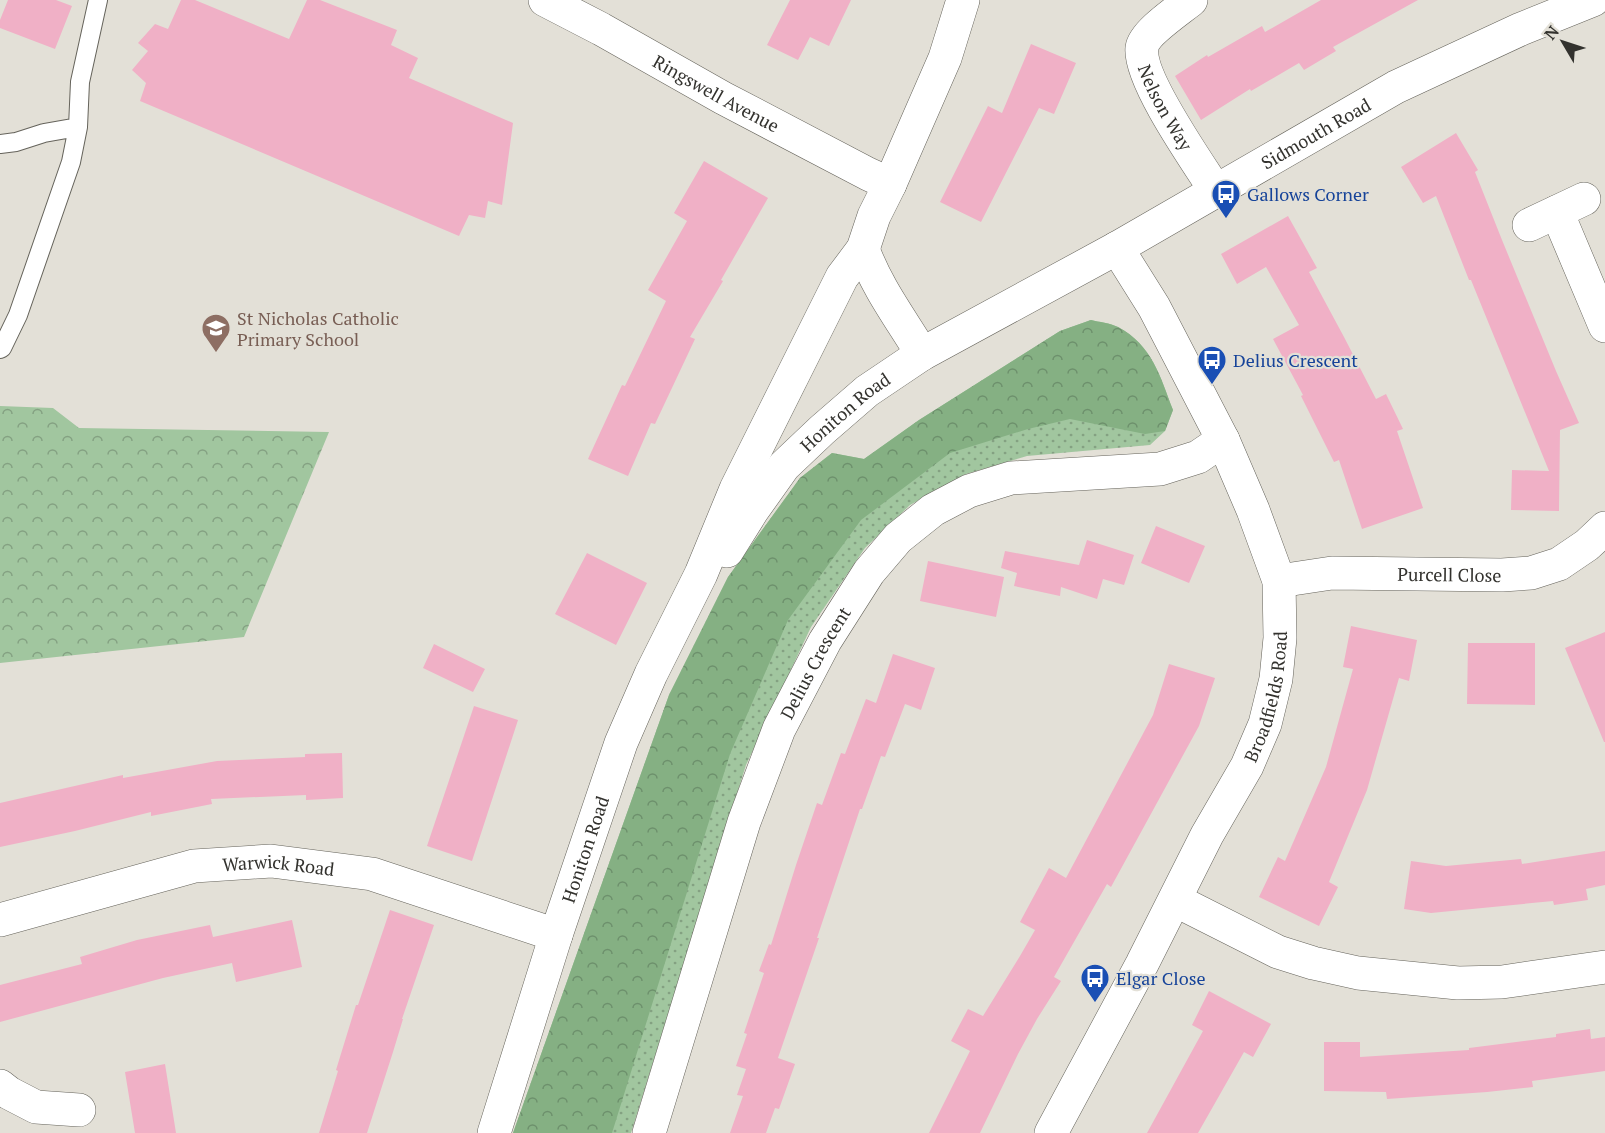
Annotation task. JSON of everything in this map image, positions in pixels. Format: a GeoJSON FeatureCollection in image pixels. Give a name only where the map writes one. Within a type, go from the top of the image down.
{"type":"FeatureCollection","features":[{"type":"Feature","properties":{"kind":"street","name":"Ringswell Avenue"},"geometry":{"type":"LineString","coordinates":[[545,0],[601,29],[723,99],[890,184]]}},
{"type":"Feature","properties":{"kind":"street","name":"Honiton Road"},"geometry":{"type":"LineString","coordinates":[[494,1133],[556,935],[621,743],[651,675],[701,574],[736,489],[842,278],[863,249],[874,216],[945,58],[963,0]]}},
{"type":"Feature","properties":{"kind":"street","name":"Nelson Way"},"geometry":{"type":"LineString","coordinates":[[1191,0],[1152,31],[1142,46],[1143,66],[1166,113],[1216,191]]}},
{"type":"Feature","properties":{"kind":"street","name":"Sidmouth Road"},"geometry":{"type":"LineString","coordinates":[[922,354],[1117,248],[1396,87],[1521,29],[1593,0]]}},
{"type":"Feature","properties":{"kind":"street"},"geometry":{"type":"LineString","coordinates":[[1557,212],[1605,326]]}},
{"type":"Feature","properties":{"kind":"street","name":"Broadfields Road"},"geometry":{"type":"LineString","coordinates":[[1052,1133],[1207,835],[1247,766],[1265,724],[1276,679],[1280,638],[1279,581],[1253,510],[1223,440],[1158,314],[1117,248]]}},
{"type":"Feature","properties":{"kind":"street"},"geometry":{"type":"LineString","coordinates":[[863,249],[871,271],[922,354]]}},
{"type":"Feature","properties":{"kind":"street","name":"Honiton Road"},"geometry":{"type":"LineString","coordinates":[[701,574],[726,551],[784,466],[867,391],[922,354]]}},
{"type":"Feature","properties":{"kind":"street","name":"Delius Crescent"},"geometry":{"type":"LineString","coordinates":[[648,1133],[744,822],[779,729],[825,641],[869,572],[898,538],[933,510],[969,491],[1011,478],[1161,470],[1198,457],[1223,440]]}},
{"type":"Feature","properties":{"kind":"street","name":"Purcell Close"},"geometry":{"type":"LineString","coordinates":[[1279,581],[1332,573],[1502,575],[1532,573],[1559,564],[1587,545],[1605,528]]}},
{"type":"Feature","properties":{"kind":"street","name":"Warwick Road"},"geometry":{"type":"LineString","coordinates":[[0,920],[194,866],[271,861],[372,874],[556,935]]}},
{"type":"Feature","properties":{"kind":"street"},"geometry":{"type":"LineString","coordinates":[[1175,900],[1278,952],[1358,973],[1458,983],[1502,982],[1605,967]]}},
{"type":"Feature","properties":{"kind":"street"},"geometry":{"type":"LineString","coordinates":[[0,1086],[36,1107],[79,1110]]}},
{"type":"Feature","properties":{"kind":"lane"},"geometry":{"type":"LineString","coordinates":[[0,349],[18,315],[71,162],[78,127],[80,82],[98,0]]}},
{"type":"Feature","properties":{"kind":"lane"},"geometry":{"type":"LineString","coordinates":[[0,144],[78,127]]}},
{"type":"Feature","properties":{"kind":"green space"},"geometry":{"type":"Polygon","coordinates":[[[1091,320],[1118,327],[1130,334],[1147,352],[1159,374],[1173,410],[1165,431],[1150,445],[1027,456],[966,474],[910,505],[865,548],[811,627],[746,765],[631,1133],[513,1133],[669,695],[728,577],[800,478],[832,453],[864,459],[919,420],[1060,331],[1091,320]]]}},
{"type":"Feature","properties":{"kind":"green space"},"geometry":{"type":"Polygon","coordinates":[[[1091,320],[1118,327],[1130,334],[1147,352],[1159,374],[1173,410],[1165,431],[1145,434],[1070,419],[1028,429],[950,453],[861,520],[788,620],[730,754],[612,1133],[513,1133],[669,695],[728,577],[800,478],[832,453],[864,459],[919,420],[1060,331],[1091,320]]]}},
{"type":"Feature","properties":{"kind":"green space"},"geometry":{"type":"Polygon","coordinates":[[[0,406],[53,408],[79,428],[329,432],[244,637],[0,663],[0,406]]]}},
{"type":"Feature","properties":{"kind":"building"},"geometry":{"type":"Polygon","coordinates":[[[8,0],[56,0],[72,6],[55,49],[0,28],[0,20],[8,0]]]}},
{"type":"Feature","properties":{"kind":"building"},"geometry":{"type":"Polygon","coordinates":[[[181,0],[195,0],[289,39],[307,0],[320,0],[397,30],[391,45],[418,58],[409,78],[513,123],[502,205],[488,201],[485,218],[469,215],[459,236],[140,101],[146,83],[132,70],[148,51],[138,43],[155,24],[168,29],[181,0]]]}},
{"type":"Feature","properties":{"kind":"building"},"geometry":{"type":"Polygon","coordinates":[[[790,0],[851,0],[829,46],[810,37],[798,60],[767,45],[790,0]]]}},
{"type":"Feature","properties":{"kind":"building"},"geometry":{"type":"Polygon","coordinates":[[[1321,0],[1418,0],[1333,47],[1336,51],[1304,70],[1299,63],[1251,91],[1250,89],[1201,120],[1175,76],[1207,55],[1208,57],[1262,26],[1265,32],[1321,0]]]}},
{"type":"Feature","properties":{"kind":"building"},"geometry":{"type":"Polygon","coordinates":[[[1031,44],[1076,63],[1054,114],[1039,108],[981,222],[940,202],[988,106],[1002,113],[1031,44]]]}},
{"type":"Feature","properties":{"kind":"building"},"geometry":{"type":"Polygon","coordinates":[[[1456,133],[1478,170],[1475,172],[1502,240],[1579,423],[1560,430],[1559,511],[1511,510],[1512,470],[1549,471],[1436,196],[1423,203],[1401,167],[1456,133]]]}},
{"type":"Feature","properties":{"kind":"building"},"geometry":{"type":"Polygon","coordinates":[[[704,161],[768,198],[690,337],[695,339],[655,424],[651,423],[628,476],[588,459],[622,385],[625,386],[666,301],[648,290],[687,221],[674,213],[704,161]]]}},
{"type":"Feature","properties":{"kind":"building"},"geometry":{"type":"Polygon","coordinates":[[[1288,216],[1317,268],[1309,272],[1376,399],[1386,394],[1403,429],[1397,431],[1423,508],[1362,529],[1339,460],[1334,462],[1301,396],[1303,395],[1273,339],[1299,325],[1266,267],[1237,284],[1221,254],[1288,216]]]}},
{"type":"Feature","properties":{"kind":"building"},"geometry":{"type":"Polygon","coordinates":[[[1156,526],[1205,546],[1189,583],[1141,563],[1156,526]]]}},
{"type":"Feature","properties":{"kind":"building"},"geometry":{"type":"Polygon","coordinates":[[[1087,540],[1134,555],[1124,585],[1103,579],[1097,599],[1061,587],[1060,596],[1014,586],[1017,573],[1001,568],[1005,551],[1079,565],[1087,540]]]}},
{"type":"Feature","properties":{"kind":"building"},"geometry":{"type":"Polygon","coordinates":[[[587,553],[647,583],[616,645],[555,614],[587,553]]]}},
{"type":"Feature","properties":{"kind":"building"},"geometry":{"type":"Polygon","coordinates":[[[928,561],[1004,577],[996,617],[920,601],[928,561]]]}},
{"type":"Feature","properties":{"kind":"building"},"geometry":{"type":"Polygon","coordinates":[[[1351,626],[1417,640],[1409,681],[1399,678],[1367,790],[1329,882],[1338,887],[1319,926],[1259,897],[1278,857],[1285,861],[1326,767],[1353,669],[1343,667],[1351,626]]]}},
{"type":"Feature","properties":{"kind":"building"},"geometry":{"type":"Polygon","coordinates":[[[1605,632],[1605,742],[1604,742],[1565,648],[1605,632]]]}},
{"type":"Feature","properties":{"kind":"building"},"geometry":{"type":"Polygon","coordinates":[[[1468,643],[1535,643],[1535,705],[1467,704],[1468,643]]]}},
{"type":"Feature","properties":{"kind":"building"},"geometry":{"type":"Polygon","coordinates":[[[434,644],[485,669],[473,692],[423,668],[434,644]]]}},
{"type":"Feature","properties":{"kind":"building"},"geometry":{"type":"Polygon","coordinates":[[[893,654],[935,668],[921,710],[905,704],[885,757],[881,756],[862,809],[860,809],[778,1058],[795,1064],[779,1109],[775,1108],[766,1133],[730,1133],[743,1096],[737,1095],[746,1069],[736,1066],[747,1034],[744,1033],[764,973],[759,971],[769,944],[771,945],[817,803],[822,805],[841,753],[845,754],[866,699],[876,703],[893,654]]]}},
{"type":"Feature","properties":{"kind":"building"},"geometry":{"type":"Polygon","coordinates":[[[1169,664],[1215,678],[1199,726],[1111,887],[1107,884],[1054,977],[1061,981],[1018,1054],[980,1133],[929,1133],[970,1051],[951,1041],[968,1009],[983,1016],[1035,930],[1020,922],[1049,868],[1066,878],[1153,715],[1169,664]]]}},
{"type":"Feature","properties":{"kind":"building"},"geometry":{"type":"Polygon","coordinates":[[[474,706],[518,720],[472,861],[427,846],[474,706]]]}},
{"type":"Feature","properties":{"kind":"building"},"geometry":{"type":"Polygon","coordinates":[[[342,753],[343,798],[306,800],[306,795],[211,799],[212,804],[151,816],[151,812],[0,847],[0,803],[123,775],[123,778],[217,761],[342,753]]]}},
{"type":"Feature","properties":{"kind":"building"},"geometry":{"type":"Polygon","coordinates":[[[1605,851],[1605,885],[1586,889],[1588,900],[1554,905],[1553,901],[1431,913],[1404,909],[1411,861],[1446,866],[1521,859],[1522,864],[1605,851]]]}},
{"type":"Feature","properties":{"kind":"building"},"geometry":{"type":"Polygon","coordinates":[[[390,910],[434,925],[367,1133],[319,1133],[356,1005],[358,1005],[390,910]]]}},
{"type":"Feature","properties":{"kind":"building"},"geometry":{"type":"Polygon","coordinates":[[[292,920],[302,967],[236,982],[232,963],[163,978],[0,1022],[0,985],[82,964],[80,957],[137,940],[210,925],[213,937],[292,920]]]}},
{"type":"Feature","properties":{"kind":"building"},"geometry":{"type":"Polygon","coordinates":[[[1209,991],[1271,1024],[1253,1057],[1244,1052],[1198,1133],[1147,1133],[1203,1031],[1192,1025],[1209,991]]]}},
{"type":"Feature","properties":{"kind":"building"},"geometry":{"type":"Polygon","coordinates":[[[1590,1029],[1591,1039],[1605,1037],[1605,1071],[1532,1081],[1533,1087],[1487,1092],[1387,1099],[1386,1092],[1324,1091],[1324,1042],[1360,1042],[1360,1057],[1469,1050],[1469,1048],[1556,1037],[1556,1034],[1590,1029]]]}},
{"type":"Feature","properties":{"kind":"building"},"geometry":{"type":"Polygon","coordinates":[[[165,1064],[176,1133],[135,1133],[125,1072],[165,1064]]]}},
{"type":"Feature","properties":{"kind":"place","name":"Gallows Corner"},"geometry":{"type":"Point","coordinates":[1226,220]}},
{"type":"Feature","properties":{"kind":"place","name":"St Nicholas Catholic Primary School"},"geometry":{"type":"Point","coordinates":[216,354]}},
{"type":"Feature","properties":{"kind":"place","name":"Delius Crescent"},"geometry":{"type":"Point","coordinates":[1212,386]}},
{"type":"Feature","properties":{"kind":"place","name":"Elgar Close"},"geometry":{"type":"Point","coordinates":[1095,1004]}}]}
